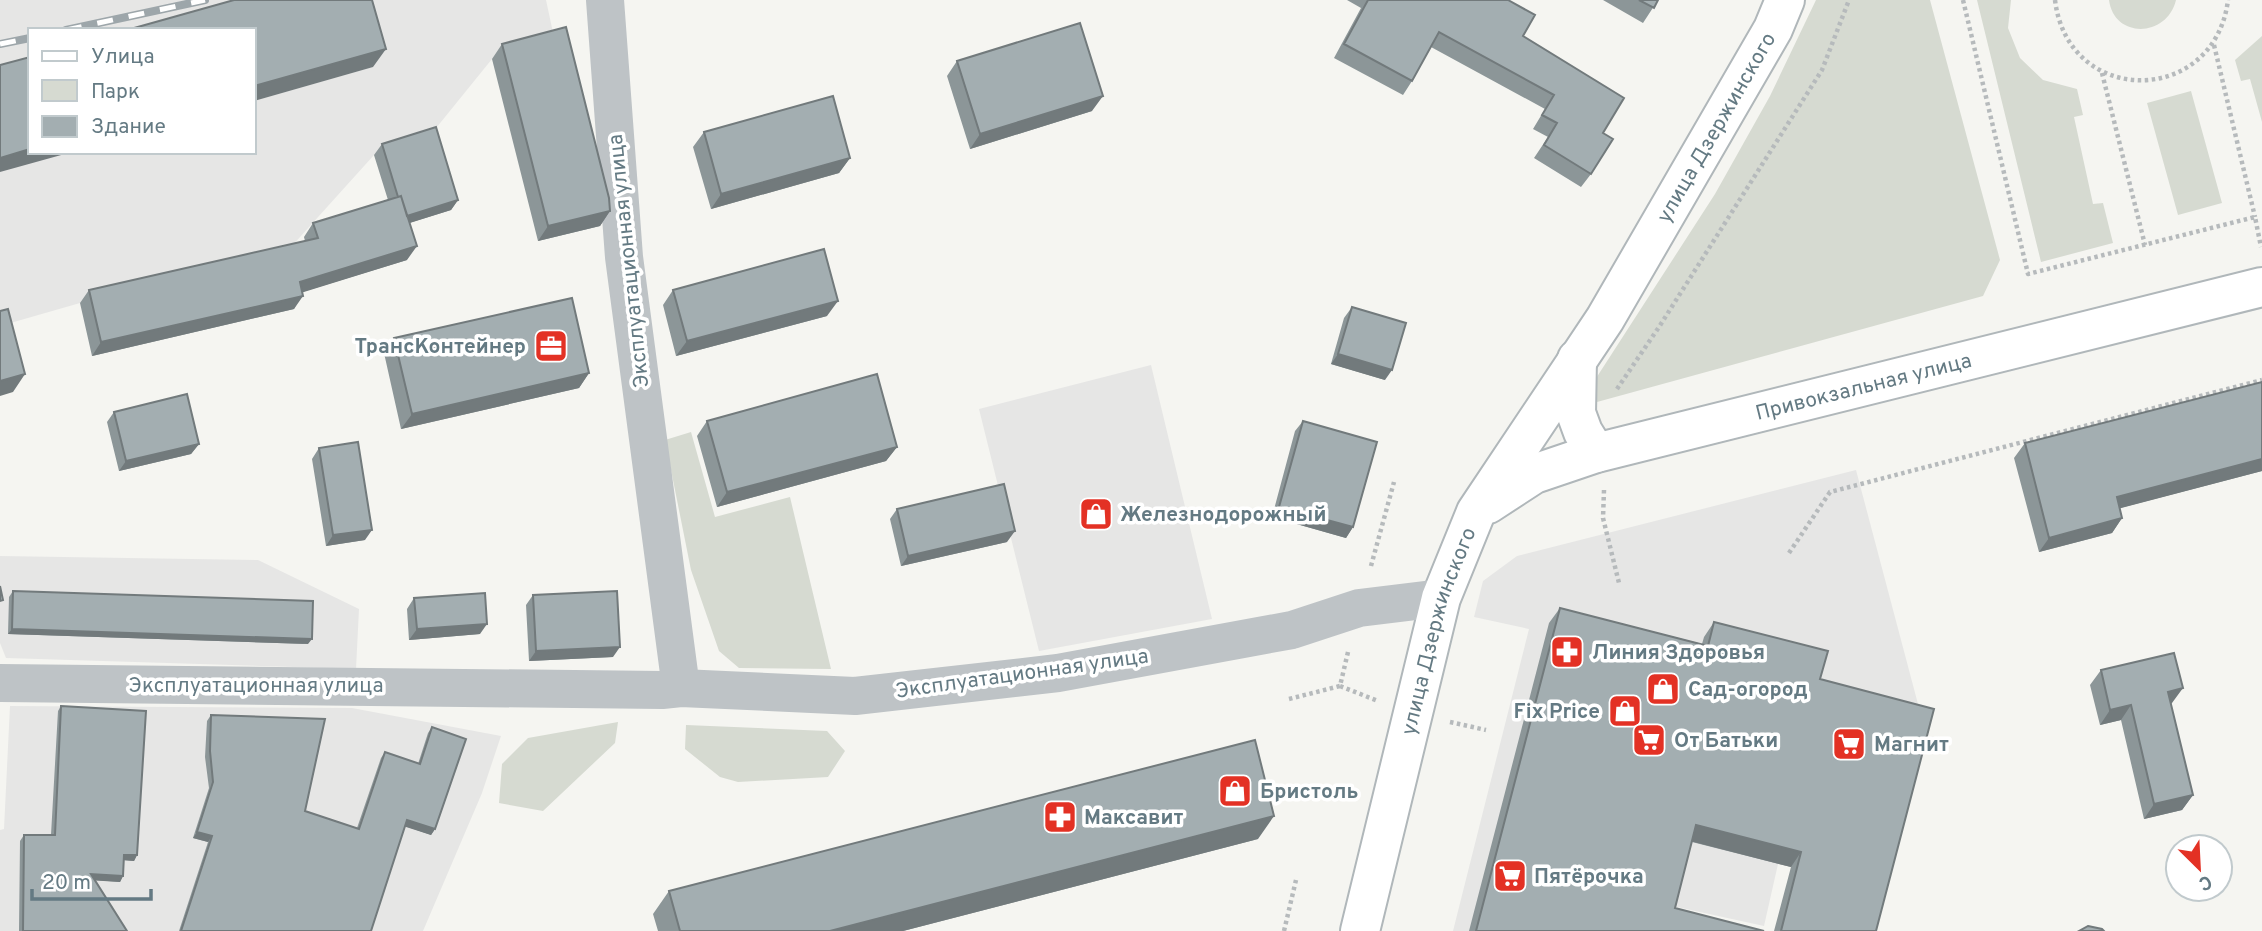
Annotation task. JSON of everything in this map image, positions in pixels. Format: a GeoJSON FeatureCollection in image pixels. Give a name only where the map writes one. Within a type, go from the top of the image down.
{"type":"FeatureCollection","features":[{"type":"Feature","properties":{"kind":"street","name":"Эксплуатационная улица"},"geometry":{"type":"LineString","coordinates":[[605,0],[624,257],[681,688]]}},
{"type":"Feature","properties":{"kind":"street","name":"улица Дзержинского"},"geometry":{"type":"LineString","coordinates":[[1360,931],[1441,598],[1476,512],[1605,319],[1773,29],[1785,0]]}},
{"type":"Feature","properties":{"kind":"street","name":"Привокзальная улица"},"geometry":{"type":"LineString","coordinates":[[1476,512],[1534,474],[1602,452],[2262,287]]}},
{"type":"Feature","properties":{"kind":"street"},"geometry":{"type":"LineString","coordinates":[[1577,359],[1576,414],[1583,432],[1602,452]]}},
{"type":"Feature","properties":{"kind":"street","name":"Эксплуатационная улица"},"geometry":{"type":"LineString","coordinates":[[0,683],[662,690],[681,688],[855,696],[1058,673],[1292,630],[1359,608],[1441,598]]}},
{"type":"Feature","properties":{"kind":"path"},"geometry":{"type":"LineString","coordinates":[[1619,583],[1603,519],[1602,452],[1612,395],[1659,327],[1822,70],[1849,0]]}},
{"type":"Feature","properties":{"kind":"path"},"geometry":{"type":"LineString","coordinates":[[1964,0],[2028,274],[2255,217]]}},
{"type":"Feature","properties":{"kind":"path"},"geometry":{"type":"LineString","coordinates":[[2056,0],[2057,16],[2067,39],[2082,58],[2102,72],[2142,82],[2182,72],[2214,45],[2226,19],[2228,0]]}},
{"type":"Feature","properties":{"kind":"path"},"geometry":{"type":"LineString","coordinates":[[2214,45],[2262,254]]}},
{"type":"Feature","properties":{"kind":"path"},"geometry":{"type":"LineString","coordinates":[[2102,72],[2145,245]]}},
{"type":"Feature","properties":{"kind":"path"},"geometry":{"type":"LineString","coordinates":[[1789,553],[1830,492],[2262,380]]}},
{"type":"Feature","properties":{"kind":"path"},"geometry":{"type":"LineString","coordinates":[[1283,931],[1296,880]]}},
{"type":"Feature","properties":{"kind":"shaded area"},"geometry":{"type":"Polygon","coordinates":[[[0,0],[546,0],[555,42],[492,59],[428,138],[374,155],[282,257],[80,303],[0,326],[0,0]]]}},
{"type":"Feature","properties":{"kind":"shaded area","name":"Железнодорожный"},"geometry":{"type":"Polygon","coordinates":[[[1151,365],[1212,619],[1039,651],[979,409],[1151,365]]]}},
{"type":"Feature","properties":{"kind":"shaded area"},"geometry":{"type":"Polygon","coordinates":[[[1856,470],[1923,723],[1791,867],[1778,864],[1764,926],[1668,905],[1661,931],[1453,931],[1529,629],[1474,617],[1483,581],[1517,556],[1856,470]]]}},
{"type":"Feature","properties":{"kind":"shaded area"},"geometry":{"type":"Polygon","coordinates":[[[0,556],[258,560],[359,609],[356,669],[6,658],[0,643],[0,556]]]}},
{"type":"Feature","properties":{"kind":"shaded area"},"geometry":{"type":"Polygon","coordinates":[[[10,706],[352,708],[501,736],[482,793],[423,931],[0,931],[0,830],[4,829],[10,706]]]}},
{"type":"Feature","properties":{"kind":"green space"},"geometry":{"type":"Polygon","coordinates":[[[1816,0],[1930,0],[2000,260],[1983,296],[1597,402],[1591,386],[1715,194],[1770,96],[1816,0]]]}},
{"type":"Feature","properties":{"kind":"green space"},"geometry":{"type":"Polygon","coordinates":[[[1977,0],[2011,0],[2008,28],[2020,58],[2043,80],[2077,89],[2083,115],[2074,117],[2093,204],[2103,203],[2113,243],[2041,262],[1977,0]]]}},
{"type":"Feature","properties":{"kind":"green space"},"geometry":{"type":"Polygon","coordinates":[[[2109,0],[2176,0],[2171,13],[2162,22],[2141,29],[2120,22],[2113,13],[2109,0]]]}},
{"type":"Feature","properties":{"kind":"green space"},"geometry":{"type":"Polygon","coordinates":[[[2262,36],[2262,122],[2250,79],[2241,81],[2235,60],[2262,36]]]}},
{"type":"Feature","properties":{"kind":"green space"},"geometry":{"type":"Polygon","coordinates":[[[2191,91],[2222,203],[2178,215],[2147,103],[2191,91]]]}},
{"type":"Feature","properties":{"kind":"green space"},"geometry":{"type":"Polygon","coordinates":[[[691,432],[715,517],[790,497],[831,669],[739,668],[719,651],[691,570],[665,440],[691,432]]]}},
{"type":"Feature","properties":{"kind":"green space"},"geometry":{"type":"Polygon","coordinates":[[[618,722],[615,743],[543,811],[499,803],[502,764],[528,738],[618,722]]]}},
{"type":"Feature","properties":{"kind":"green space"},"geometry":{"type":"Polygon","coordinates":[[[686,725],[827,731],[845,751],[828,777],[738,782],[720,777],[685,749],[686,725]]]}},
{"type":"Feature","properties":{"kind":"building"},"geometry":{"type":"Polygon","coordinates":[[[234,0],[372,0],[386,49],[256,85],[256,28],[134,28],[234,0]]]}},
{"type":"Feature","properties":{"kind":"building"},"geometry":{"type":"Polygon","coordinates":[[[1368,0],[1508,0],[1535,15],[1523,36],[1624,98],[1603,133],[1613,139],[1591,174],[1544,145],[1557,123],[1542,115],[1554,95],[1439,32],[1412,81],[1344,44],[1368,0]]]}},
{"type":"Feature","properties":{"kind":"building"},"geometry":{"type":"Polygon","coordinates":[[[1639,0],[1658,0],[1654,8],[1639,0]]]}},
{"type":"Feature","properties":{"kind":"building"},"geometry":{"type":"Polygon","coordinates":[[[1080,23],[1103,96],[980,134],[957,61],[1080,23]]]}},
{"type":"Feature","properties":{"kind":"building"},"geometry":{"type":"Polygon","coordinates":[[[566,27],[610,211],[548,226],[502,44],[566,27]]]}},
{"type":"Feature","properties":{"kind":"building"},"geometry":{"type":"Polygon","coordinates":[[[28,58],[28,150],[0,158],[0,65],[28,58]]]}},
{"type":"Feature","properties":{"kind":"building"},"geometry":{"type":"Polygon","coordinates":[[[833,96],[850,158],[721,194],[704,132],[833,96]]]}},
{"type":"Feature","properties":{"kind":"building"},"geometry":{"type":"Polygon","coordinates":[[[436,127],[458,200],[407,216],[401,196],[398,197],[382,144],[436,127]]]}},
{"type":"Feature","properties":{"kind":"building"},"geometry":{"type":"Polygon","coordinates":[[[401,196],[417,246],[300,282],[303,296],[101,342],[89,290],[318,238],[313,223],[401,196]]]}},
{"type":"Feature","properties":{"kind":"building"},"geometry":{"type":"Polygon","coordinates":[[[824,249],[838,301],[687,341],[673,290],[824,249]]]}},
{"type":"Feature","properties":{"kind":"building"},"geometry":{"type":"Polygon","coordinates":[[[572,298],[589,373],[412,414],[394,338],[572,298]]]}},
{"type":"Feature","properties":{"kind":"building"},"geometry":{"type":"Polygon","coordinates":[[[1352,307],[1406,323],[1392,370],[1338,354],[1352,307]]]}},
{"type":"Feature","properties":{"kind":"building"},"geometry":{"type":"Polygon","coordinates":[[[8,309],[25,374],[0,381],[0,311],[8,309]]]}},
{"type":"Feature","properties":{"kind":"building"},"geometry":{"type":"Polygon","coordinates":[[[877,374],[897,447],[727,492],[707,421],[877,374]]]}},
{"type":"Feature","properties":{"kind":"building"},"geometry":{"type":"Polygon","coordinates":[[[2262,382],[2262,459],[2117,497],[2122,518],[2049,538],[2025,443],[2262,382]]]}},
{"type":"Feature","properties":{"kind":"building"},"geometry":{"type":"Polygon","coordinates":[[[187,394],[199,444],[126,461],[114,412],[187,394]]]}},
{"type":"Feature","properties":{"kind":"building"},"geometry":{"type":"Polygon","coordinates":[[[1303,421],[1377,442],[1353,527],[1279,507],[1303,421]]]}},
{"type":"Feature","properties":{"kind":"building"},"geometry":{"type":"Polygon","coordinates":[[[358,442],[372,530],[333,535],[319,448],[358,442]]]}},
{"type":"Feature","properties":{"kind":"building"},"geometry":{"type":"Polygon","coordinates":[[[1004,484],[1015,531],[908,556],[897,509],[1004,484]]]}},
{"type":"Feature","properties":{"kind":"building"},"geometry":{"type":"Polygon","coordinates":[[[13,591],[313,601],[312,639],[12,629],[13,591]]]}},
{"type":"Feature","properties":{"kind":"building"},"geometry":{"type":"Polygon","coordinates":[[[617,591],[620,647],[536,651],[533,595],[617,591]]]}},
{"type":"Feature","properties":{"kind":"building"},"geometry":{"type":"Polygon","coordinates":[[[485,593],[487,624],[417,629],[414,598],[485,593]]]}},
{"type":"Feature","properties":{"kind":"building"},"geometry":{"type":"Polygon","coordinates":[[[1560,608],[1708,646],[1714,622],[1828,651],[1820,679],[1934,709],[1876,931],[1781,931],[1801,852],[1696,825],[1675,908],[1764,931],[1476,931],[1560,608]]]}},
{"type":"Feature","properties":{"kind":"building"},"geometry":{"type":"Polygon","coordinates":[[[2174,653],[2183,688],[2168,692],[2193,795],[2154,804],[2131,705],[2110,710],[2101,670],[2174,653]]]}},
{"type":"Feature","properties":{"kind":"building"},"geometry":{"type":"Polygon","coordinates":[[[61,706],[146,711],[137,855],[124,855],[123,876],[91,874],[127,931],[23,931],[24,835],[55,835],[61,706]]]}},
{"type":"Feature","properties":{"kind":"building"},"geometry":{"type":"Polygon","coordinates":[[[211,715],[325,719],[305,811],[359,829],[385,752],[420,764],[432,727],[466,739],[435,829],[407,820],[371,931],[181,931],[212,836],[197,832],[213,782],[211,715]]]}},
{"type":"Feature","properties":{"kind":"building"},"geometry":{"type":"Polygon","coordinates":[[[1255,740],[1274,816],[830,931],[680,931],[669,891],[1255,740]]]}},
{"type":"Feature","properties":{"kind":"building"},"geometry":{"type":"Polygon","coordinates":[[[2088,926],[2102,929],[2104,931],[2079,931],[2088,926]]]}},
{"type":"Feature","properties":{"kind":"railway"},"geometry":{"type":"LineString","coordinates":[[75,28],[205,0]]}},
{"type":"Feature","properties":{"kind":"railway"},"geometry":{"type":"LineString","coordinates":[[0,44],[28,38]]}},
{"type":"Feature","properties":{"kind":"place","name":"ТрансКонтейнер"},"geometry":{"type":"Point","coordinates":[551,346]}},
{"type":"Feature","properties":{"kind":"place","name":"Железнодорожный"},"geometry":{"type":"Point","coordinates":[1096,514]}},
{"type":"Feature","properties":{"kind":"place","name":"Линия Здоровья"},"geometry":{"type":"Point","coordinates":[1567,652]}},
{"type":"Feature","properties":{"kind":"place","name":"Сад-огород"},"geometry":{"type":"Point","coordinates":[1663,689]}},
{"type":"Feature","properties":{"kind":"place","name":"Fix Price"},"geometry":{"type":"Point","coordinates":[1625,711]}},
{"type":"Feature","properties":{"kind":"place","name":"От Батьки"},"geometry":{"type":"Point","coordinates":[1649,740]}},
{"type":"Feature","properties":{"kind":"place","name":"Магнит"},"geometry":{"type":"Point","coordinates":[1849,744]}},
{"type":"Feature","properties":{"kind":"place","name":"Бристоль"},"geometry":{"type":"Point","coordinates":[1235,791]}},
{"type":"Feature","properties":{"kind":"place","name":"Максавит"},"geometry":{"type":"Point","coordinates":[1060,817]}},
{"type":"Feature","properties":{"kind":"place","name":"Пятёрочка"},"geometry":{"type":"Point","coordinates":[1510,876]}}]}
